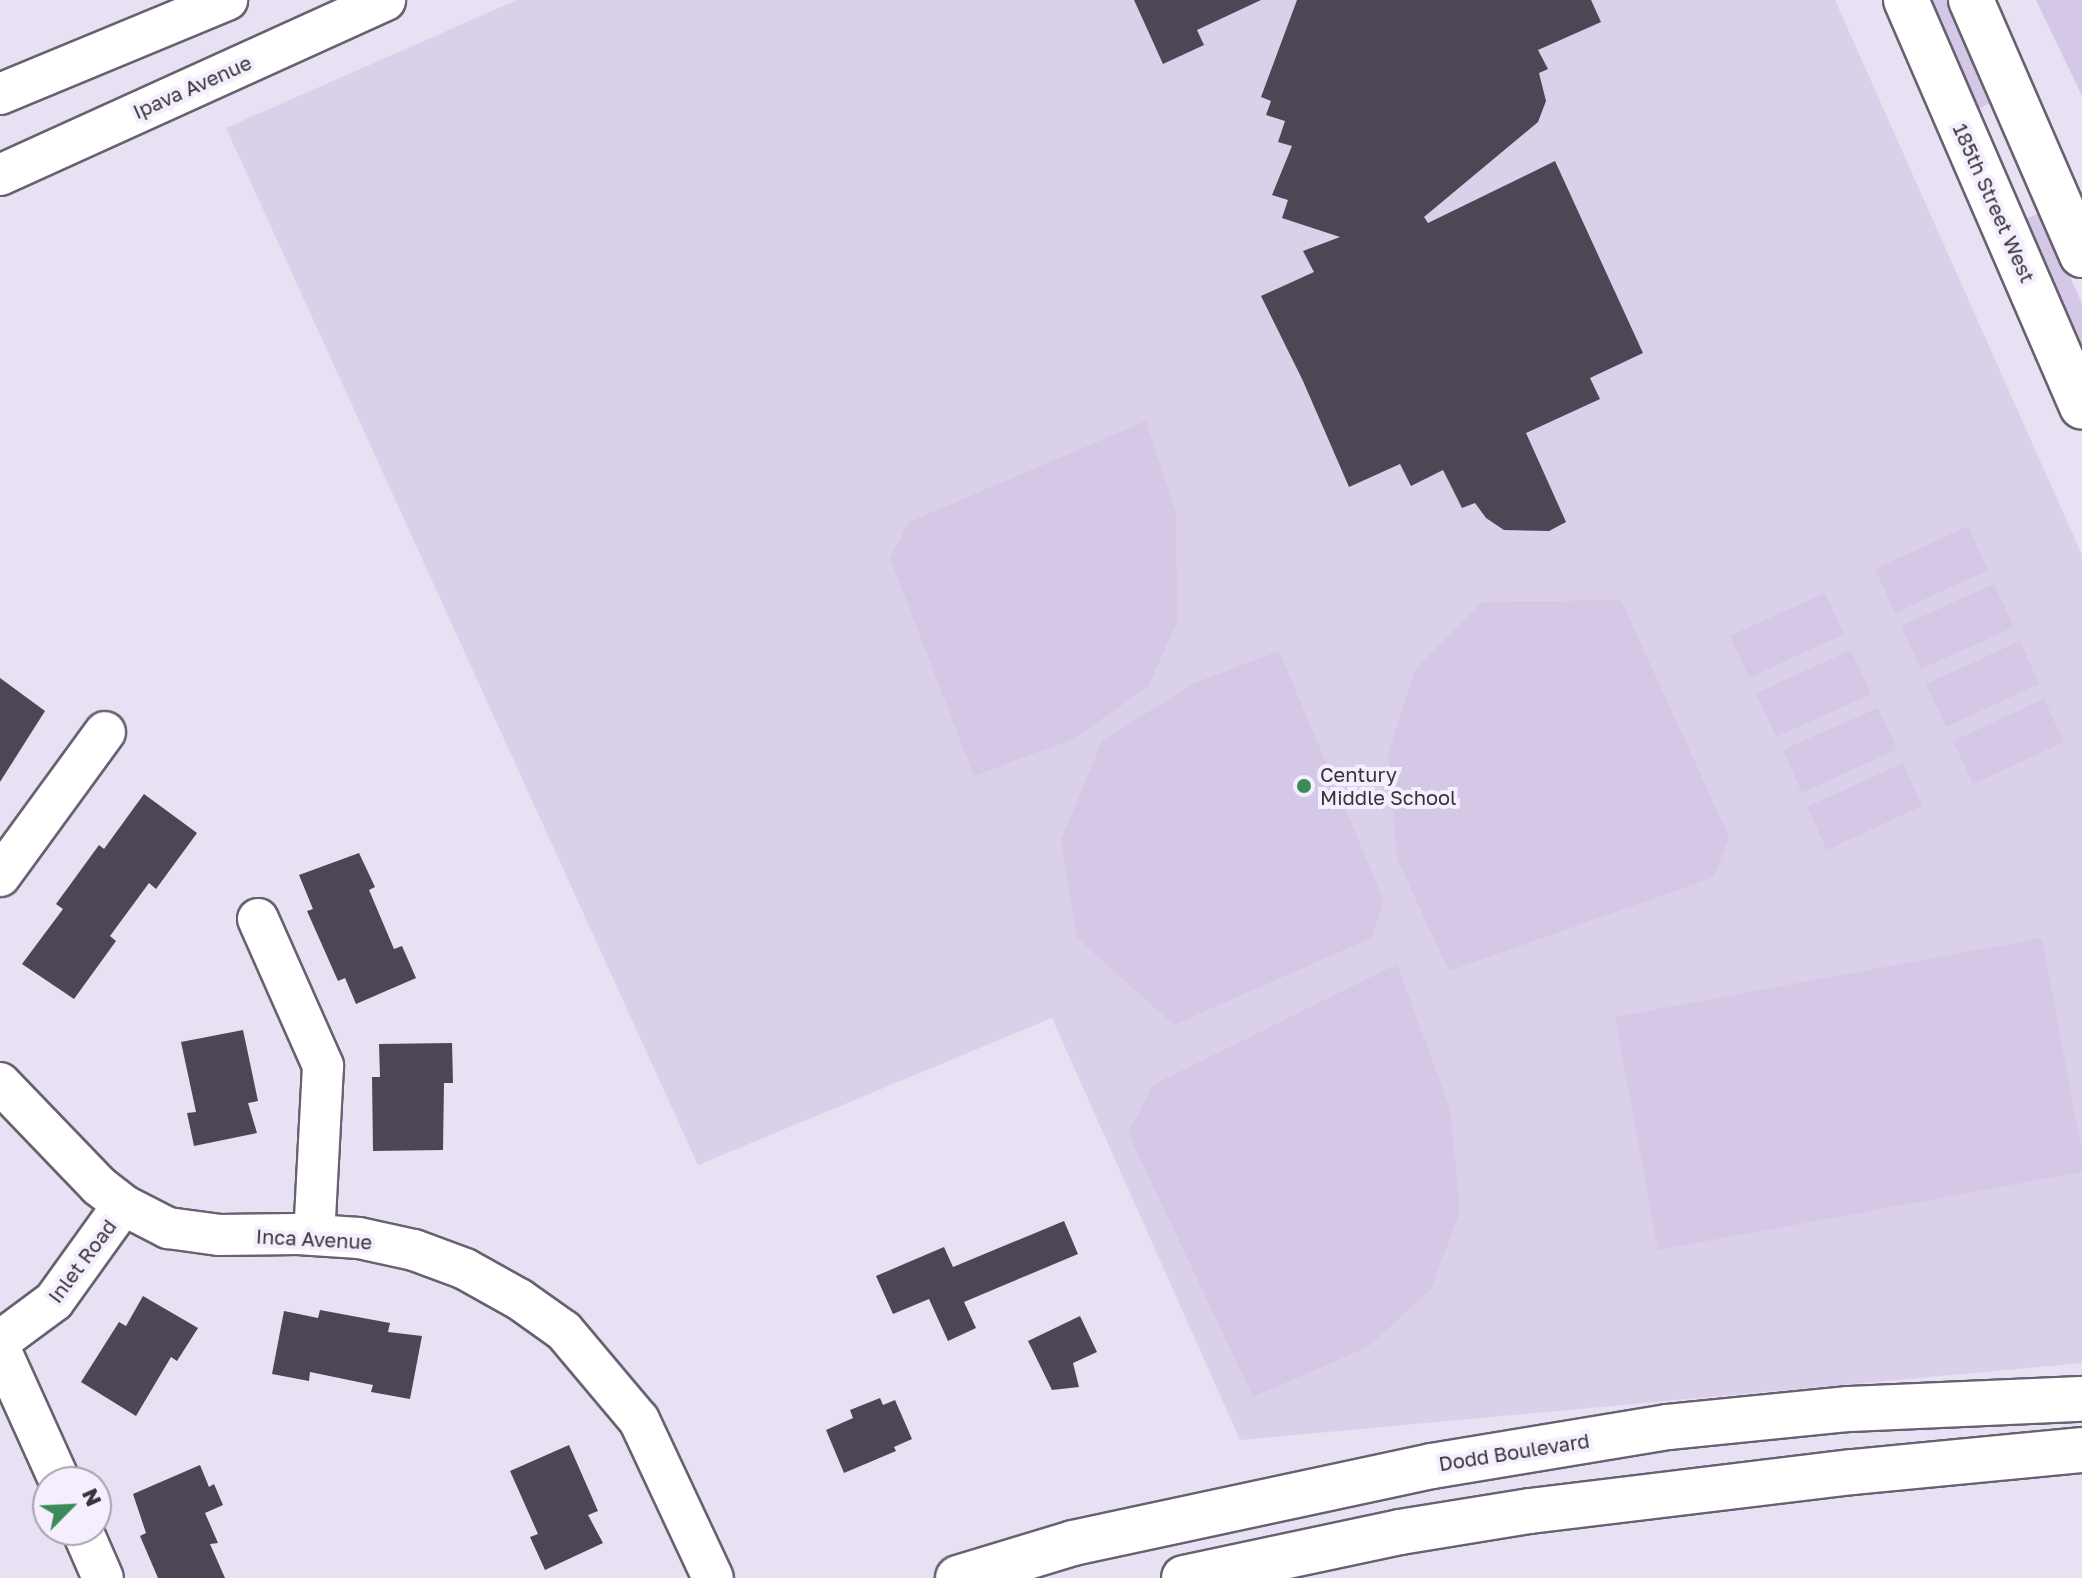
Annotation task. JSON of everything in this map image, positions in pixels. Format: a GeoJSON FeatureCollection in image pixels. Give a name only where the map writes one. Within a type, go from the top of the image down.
{"type":"FeatureCollection","features":[{"type":"Feature","properties":{"kind":"main road","name":"185th Street West"},"geometry":{"type":"LineString","coordinates":[[1906,0],[2082,406]]}},
{"type":"Feature","properties":{"kind":"main road"},"geometry":{"type":"LineString","coordinates":[[1971,0],[2082,255]]}},
{"type":"Feature","properties":{"kind":"main road","name":"Dodd Boulevard"},"geometry":{"type":"LineString","coordinates":[[958,1578],[1073,1543],[1432,1466],[1668,1427],[1849,1409],[2082,1399]]}},
{"type":"Feature","properties":{"kind":"main road"},"geometry":{"type":"LineString","coordinates":[[1184,1578],[1400,1532],[1558,1507],[2082,1450]]}},
{"type":"Feature","properties":{"kind":"street"},"geometry":{"type":"LineString","coordinates":[[0,94],[227,0]]}},
{"type":"Feature","properties":{"kind":"street","name":"Ipava Avenue"},"geometry":{"type":"LineString","coordinates":[[0,175],[385,0]]}},
{"type":"Feature","properties":{"kind":"street"},"geometry":{"type":"LineString","coordinates":[[0,876],[105,732]]}},
{"type":"Feature","properties":{"kind":"street"},"geometry":{"type":"LineString","coordinates":[[258,919],[323,1066],[314,1235]]}},
{"type":"Feature","properties":{"kind":"street","name":"Inca Avenue"},"geometry":{"type":"LineString","coordinates":[[0,1083],[123,1205],[168,1228],[194,1233],[359,1238],[414,1250],[465,1269],[519,1299],[564,1331],[639,1420],[713,1578]]}},
{"type":"Feature","properties":{"kind":"street","name":"Inlet Road"},"geometry":{"type":"LineString","coordinates":[[0,1341],[18,1331],[54,1301],[123,1205]]}},
{"type":"Feature","properties":{"kind":"street"},"geometry":{"type":"LineString","coordinates":[[0,1349],[53,1466]]}},
{"type":"Feature","properties":{"kind":"street"},"geometry":{"type":"LineString","coordinates":[[89,1546],[103,1578]]}},
{"type":"Feature","properties":{"kind":"shaded area","name":"Century Middle School"},"geometry":{"type":"Polygon","coordinates":[[[517,0],[1835,0],[2082,555],[2082,1363],[1240,1440],[1052,1018],[698,1165],[226,128],[517,0]]]}},
{"type":"Feature","properties":{"kind":"shaded area"},"geometry":{"type":"Polygon","coordinates":[[[1926,0],[1949,0],[1993,101],[1975,111],[1926,0]]]}},
{"type":"Feature","properties":{"kind":"shaded area"},"geometry":{"type":"Polygon","coordinates":[[[2036,0],[2082,0],[2082,96],[2036,0]]]}},
{"type":"Feature","properties":{"kind":"shaded area"},"geometry":{"type":"Polygon","coordinates":[[[2042,212],[2082,304],[2082,355],[2023,220],[2042,212]]]}},
{"type":"Feature","properties":{"kind":"shaded area"},"geometry":{"type":"Polygon","coordinates":[[[1146,421],[1176,512],[1177,621],[1148,687],[1073,739],[974,776],[890,558],[909,522],[1146,421]]]}},
{"type":"Feature","properties":{"kind":"shaded area"},"geometry":{"type":"Polygon","coordinates":[[[1968,526],[1988,570],[1895,613],[1875,569],[1968,526]]]}},
{"type":"Feature","properties":{"kind":"shaded area"},"geometry":{"type":"Polygon","coordinates":[[[1994,584],[2014,627],[1921,669],[1901,626],[1994,584]]]}},
{"type":"Feature","properties":{"kind":"shaded area"},"geometry":{"type":"Polygon","coordinates":[[[1825,593],[1844,634],[1749,678],[1730,636],[1825,593]]]}},
{"type":"Feature","properties":{"kind":"shaded area"},"geometry":{"type":"Polygon","coordinates":[[[1621,600],[1729,837],[1714,877],[1449,971],[1397,859],[1388,754],[1416,668],[1482,602],[1621,600]]]}},
{"type":"Feature","properties":{"kind":"shaded area"},"geometry":{"type":"Polygon","coordinates":[[[2020,641],[2039,684],[1946,727],[1926,684],[2020,641]]]}},
{"type":"Feature","properties":{"kind":"shaded area"},"geometry":{"type":"Polygon","coordinates":[[[1851,650],[1871,694],[1776,737],[1756,693],[1851,650]]]}},
{"type":"Feature","properties":{"kind":"shaded area"},"geometry":{"type":"Polygon","coordinates":[[[1279,651],[1384,901],[1371,938],[1174,1025],[1077,938],[1061,840],[1102,741],[1194,683],[1279,651]]]}},
{"type":"Feature","properties":{"kind":"shaded area"},"geometry":{"type":"Polygon","coordinates":[[[2044,699],[2064,742],[1973,784],[1953,741],[2044,699]]]}},
{"type":"Feature","properties":{"kind":"shaded area"},"geometry":{"type":"Polygon","coordinates":[[[1878,708],[1897,749],[1802,793],[1783,750],[1878,708]]]}},
{"type":"Feature","properties":{"kind":"shaded area"},"geometry":{"type":"Polygon","coordinates":[[[1903,763],[1922,806],[1827,850],[1807,807],[1903,763]]]}},
{"type":"Feature","properties":{"kind":"shaded area"},"geometry":{"type":"Polygon","coordinates":[[[2042,938],[2082,1152],[2082,1172],[1658,1250],[1615,1017],[2042,938]]]}},
{"type":"Feature","properties":{"kind":"shaded area"},"geometry":{"type":"Polygon","coordinates":[[[1397,964],[1450,1108],[1460,1211],[1431,1289],[1368,1347],[1253,1397],[1128,1133],[1153,1085],[1397,964]]]}},
{"type":"Feature","properties":{"kind":"building"},"geometry":{"type":"Polygon","coordinates":[[[1134,0],[1261,0],[1197,30],[1204,45],[1163,64],[1134,0]]]}},
{"type":"Feature","properties":{"kind":"building"},"geometry":{"type":"Polygon","coordinates":[[[1297,0],[1591,0],[1601,22],[1538,50],[1548,69],[1539,73],[1546,101],[1538,122],[1424,217],[1428,223],[1555,161],[1643,353],[1590,378],[1600,399],[1526,433],[1566,522],[1549,531],[1504,530],[1486,518],[1475,503],[1462,508],[1443,470],[1411,486],[1400,464],[1349,487],[1303,381],[1261,296],[1314,272],[1303,251],[1340,237],[1282,218],[1288,200],[1272,195],[1292,146],[1278,142],[1285,121],[1266,115],[1271,101],[1261,97],[1297,0]]]}},
{"type":"Feature","properties":{"kind":"building"},"geometry":{"type":"Polygon","coordinates":[[[0,678],[45,711],[0,782],[0,678]]]}},
{"type":"Feature","properties":{"kind":"building"},"geometry":{"type":"Polygon","coordinates":[[[144,794],[197,833],[156,889],[149,883],[110,936],[116,941],[74,999],[22,964],[63,909],[56,904],[99,845],[104,849],[144,794]]]}},
{"type":"Feature","properties":{"kind":"building"},"geometry":{"type":"Polygon","coordinates":[[[359,853],[375,887],[369,890],[394,949],[402,946],[416,978],[356,1004],[345,978],[338,981],[307,911],[313,909],[299,875],[359,853]]]}},
{"type":"Feature","properties":{"kind":"building"},"geometry":{"type":"Polygon","coordinates":[[[243,1030],[258,1101],[248,1103],[257,1133],[194,1146],[187,1113],[196,1112],[181,1042],[243,1030]]]}},
{"type":"Feature","properties":{"kind":"building"},"geometry":{"type":"Polygon","coordinates":[[[452,1043],[453,1083],[444,1083],[443,1150],[373,1151],[372,1077],[380,1077],[379,1044],[452,1043]]]}},
{"type":"Feature","properties":{"kind":"building"},"geometry":{"type":"Polygon","coordinates":[[[1064,1221],[1078,1254],[964,1302],[976,1328],[948,1341],[929,1299],[893,1314],[876,1276],[944,1247],[953,1267],[1064,1221]]]}},
{"type":"Feature","properties":{"kind":"building"},"geometry":{"type":"Polygon","coordinates":[[[143,1296],[198,1328],[177,1361],[171,1357],[136,1416],[81,1382],[119,1322],[126,1326],[143,1296]]]}},
{"type":"Feature","properties":{"kind":"building"},"geometry":{"type":"Polygon","coordinates":[[[320,1310],[390,1323],[388,1332],[422,1336],[410,1399],[371,1392],[373,1385],[310,1372],[309,1381],[272,1374],[284,1311],[318,1318],[320,1310]]]}},
{"type":"Feature","properties":{"kind":"building"},"geometry":{"type":"Polygon","coordinates":[[[1080,1316],[1097,1352],[1073,1363],[1079,1387],[1052,1390],[1028,1341],[1080,1316]]]}},
{"type":"Feature","properties":{"kind":"building"},"geometry":{"type":"Polygon","coordinates":[[[880,1398],[883,1405],[895,1400],[912,1439],[894,1447],[896,1451],[844,1473],[826,1430],[853,1418],[850,1410],[880,1398]]]}},
{"type":"Feature","properties":{"kind":"building"},"geometry":{"type":"Polygon","coordinates":[[[569,1445],[598,1511],[588,1515],[603,1543],[545,1570],[530,1537],[538,1534],[510,1471],[569,1445]]]}},
{"type":"Feature","properties":{"kind":"building"},"geometry":{"type":"Polygon","coordinates":[[[200,1465],[209,1487],[214,1484],[223,1505],[205,1513],[218,1543],[210,1544],[225,1578],[158,1578],[140,1536],[146,1533],[133,1494],[200,1465]]]}},
{"type":"Feature","properties":{"kind":"place","name":"Century Middle School"},"geometry":{"type":"Point","coordinates":[1304,786]}}]}
